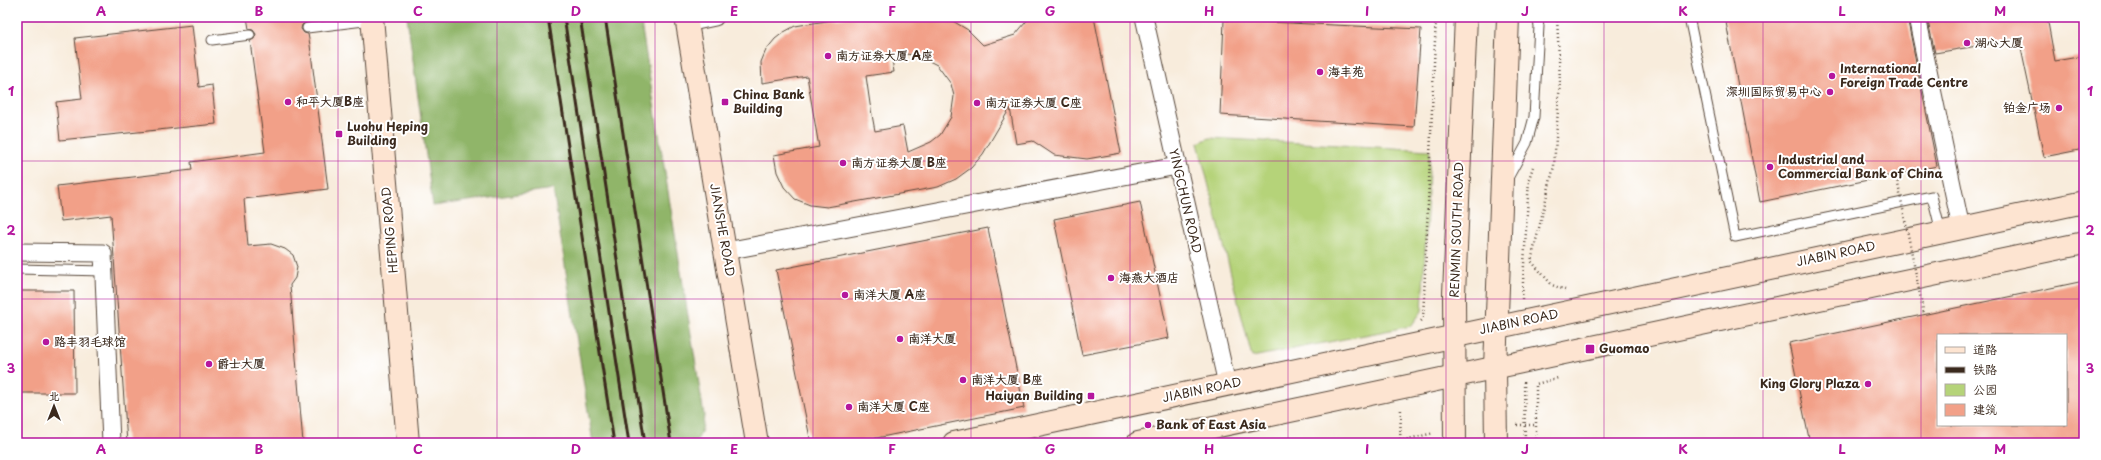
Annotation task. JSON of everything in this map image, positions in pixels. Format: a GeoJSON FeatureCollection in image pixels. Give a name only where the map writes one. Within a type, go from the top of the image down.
{"type":"FeatureCollection","features":[{"type":"Feature","properties":{"kind":"main road","name":"RENMIN SOUTH ROAD"},"geometry":{"type":"LineString","coordinates":[[1455,443],[1453,376],[1455,265],[1466,17]]}},
{"type":"Feature","properties":{"kind":"main road"},"geometry":{"type":"LineString","coordinates":[[1496,443],[1495,368],[1508,17]]}},
{"type":"Feature","properties":{"kind":"main road","name":"HEPING ROAD"},"geometry":{"type":"LineString","coordinates":[[372,19],[408,443]]}},
{"type":"Feature","properties":{"kind":"main road","name":"JIANSHE ROAD"},"geometry":{"type":"LineString","coordinates":[[682,19],[694,65],[757,443]]}},
{"type":"Feature","properties":{"kind":"main road","name":"JIABIN ROAD"},"geometry":{"type":"LineString","coordinates":[[954,443],[2084,202]]}},
{"type":"Feature","properties":{"kind":"main road"},"geometry":{"type":"LineString","coordinates":[[1138,443],[2084,243]]}},
{"type":"Feature","properties":{"kind":"street"},"geometry":{"type":"LineString","coordinates":[[682,19],[715,17]]}},
{"type":"Feature","properties":{"kind":"street","name":"YINGCHUN ROAD"},"geometry":{"type":"LineString","coordinates":[[1144,17],[1227,384]]}},
{"type":"Feature","properties":{"kind":"street"},"geometry":{"type":"LineString","coordinates":[[1917,17],[1951,230]]}},
{"type":"Feature","properties":{"kind":"street"},"geometry":{"type":"LineString","coordinates":[[726,251],[1177,166]]}},
{"type":"Feature","properties":{"kind":"street"},"geometry":{"type":"LineString","coordinates":[[17,252],[103,253],[111,443]]}},
{"type":"Feature","properties":{"kind":"lane"},"geometry":{"type":"LineString","coordinates":[[1502,190],[1527,143],[1534,117],[1539,26],[1537,17]]}},
{"type":"Feature","properties":{"kind":"lane"},"geometry":{"type":"LineString","coordinates":[[1689,17],[1735,237],[1932,196],[1951,230]]}},
{"type":"Feature","properties":{"kind":"lane"},"geometry":{"type":"LineString","coordinates":[[307,28],[372,19]]}},
{"type":"Feature","properties":{"kind":"lane"},"geometry":{"type":"LineString","coordinates":[[212,40],[250,35]]}},
{"type":"Feature","properties":{"kind":"lane"},"geometry":{"type":"LineString","coordinates":[[17,269],[104,271]]}},
{"type":"Feature","properties":{"kind":"path"},"geometry":{"type":"LineString","coordinates":[[1404,346],[1404,337],[1423,319],[1436,17]]}},
{"type":"Feature","properties":{"kind":"path"},"geometry":{"type":"LineString","coordinates":[[1523,321],[1529,179],[1533,166]]}},
{"type":"Feature","properties":{"kind":"path"},"geometry":{"type":"LineString","coordinates":[[1896,174],[1924,315]]}},
{"type":"Feature","properties":{"kind":"path"},"geometry":{"type":"LineString","coordinates":[[1524,362],[1525,443]]}},
{"type":"Feature","properties":{"kind":"path"},"geometry":{"type":"LineString","coordinates":[[1536,443],[1536,384],[1559,378]]}},
{"type":"Feature","properties":{"kind":"path"},"geometry":{"type":"LineString","coordinates":[[1400,443],[1403,387]]}},
{"type":"Feature","properties":{"kind":"green space"},"geometry":{"type":"Polygon","coordinates":[[[407,17],[640,17],[704,415],[703,426],[697,440],[694,443],[593,443],[553,189],[433,206],[407,17]]]}},
{"type":"Feature","properties":{"kind":"green space"},"geometry":{"type":"Polygon","coordinates":[[[1209,138],[1430,150],[1422,311],[1411,326],[1252,357],[1198,143],[1209,138]]]}},
{"type":"Feature","properties":{"kind":"building","name":"爵士大厦"},"geometry":{"type":"Polygon","coordinates":[[[247,17],[306,17],[306,22],[302,25],[301,29],[304,33],[308,34],[310,45],[328,189],[244,199],[248,246],[271,244],[285,249],[293,255],[297,267],[295,278],[290,285],[303,443],[127,443],[111,215],[61,221],[57,186],[192,170],[191,162],[265,152],[250,41],[254,39],[256,34],[253,30],[249,29],[247,17]]]}},
{"type":"Feature","properties":{"kind":"building"},"geometry":{"type":"Polygon","coordinates":[[[851,17],[946,17],[968,30],[983,45],[1015,35],[1030,17],[1094,17],[1121,153],[1087,159],[1054,155],[1033,141],[1016,144],[1010,108],[983,154],[971,168],[956,179],[938,187],[827,207],[810,205],[795,199],[784,187],[777,172],[774,155],[819,147],[807,76],[762,83],[761,62],[766,50],[775,39],[795,26],[851,17]],[[891,53],[894,72],[866,76],[875,131],[903,126],[908,152],[931,142],[940,135],[951,117],[954,96],[951,84],[937,65],[917,55],[891,53]]]}},
{"type":"Feature","properties":{"kind":"building","name":"深圳国际贸易中心"},"geometry":{"type":"Polygon","coordinates":[[[1725,17],[1907,17],[1937,166],[1760,202],[1725,17]]]}},
{"type":"Feature","properties":{"kind":"building"},"geometry":{"type":"Polygon","coordinates":[[[1927,17],[2047,17],[2055,61],[2084,56],[2084,149],[2044,157],[2019,39],[1935,53],[1927,17]]]}},
{"type":"Feature","properties":{"kind":"building","name":"海丰苑"},"geometry":{"type":"Polygon","coordinates":[[[1224,20],[1421,29],[1414,127],[1220,115],[1224,20]]]}},
{"type":"Feature","properties":{"kind":"building"},"geometry":{"type":"Polygon","coordinates":[[[192,25],[199,87],[212,85],[216,124],[60,140],[56,102],[82,99],[75,38],[192,25]]]}},
{"type":"Feature","properties":{"kind":"building","name":"海燕大酒店"},"geometry":{"type":"Polygon","coordinates":[[[1140,202],[1169,338],[1082,355],[1054,219],[1140,202]]]}},
{"type":"Feature","properties":{"kind":"building","name":"南洋大厦"},"geometry":{"type":"Polygon","coordinates":[[[988,228],[1024,408],[852,443],[811,443],[776,270],[988,228]]]}},
{"type":"Feature","properties":{"kind":"building","name":"King Glory Plaza"},"geometry":{"type":"Polygon","coordinates":[[[2084,281],[2084,443],[1810,443],[1789,343],[2084,281]]]}},
{"type":"Feature","properties":{"kind":"building","name":"路丰羽毛球馆"},"geometry":{"type":"Polygon","coordinates":[[[17,291],[74,291],[75,393],[17,393],[17,291]]]}},
{"type":"Feature","properties":{"kind":"railway"},"geometry":{"type":"LineString","coordinates":[[548,17],[614,443]]}},
{"type":"Feature","properties":{"kind":"railway"},"geometry":{"type":"LineString","coordinates":[[564,17],[629,443]]}},
{"type":"Feature","properties":{"kind":"railway"},"geometry":{"type":"LineString","coordinates":[[580,17],[645,443]]}},
{"type":"Feature","properties":{"kind":"railway"},"geometry":{"type":"LineString","coordinates":[[605,17],[671,443]]}},
{"type":"Feature","properties":{"kind":"place","name":"湖心大厦"},"geometry":{"type":"Point","coordinates":[1967,43]}},
{"type":"Feature","properties":{"kind":"place","name":"南方证券大厦 A座"},"geometry":{"type":"Point","coordinates":[828,56]}},
{"type":"Feature","properties":{"kind":"place","name":"海丰苑"},"geometry":{"type":"Point","coordinates":[1320,72]}},
{"type":"Feature","properties":{"kind":"place","name":"International Foreign Trade Centre"},"geometry":{"type":"Point","coordinates":[1832,76]}},
{"type":"Feature","properties":{"kind":"place","name":"深圳国际贸易中心"},"geometry":{"type":"Point","coordinates":[1830,92]}},
{"type":"Feature","properties":{"kind":"place","name":"和平大厦B座"},"geometry":{"type":"Point","coordinates":[288,102]}},
{"type":"Feature","properties":{"kind":"place","name":"China Bank Building"},"geometry":{"type":"Point","coordinates":[725,102]}},
{"type":"Feature","properties":{"kind":"place","name":"南方证券大厦 C座"},"geometry":{"type":"Point","coordinates":[977,103]}},
{"type":"Feature","properties":{"kind":"place","name":"铂金广场"},"geometry":{"type":"Point","coordinates":[2059,108]}},
{"type":"Feature","properties":{"kind":"place","name":"Luohu Heping Building"},"geometry":{"type":"Point","coordinates":[339,134]}},
{"type":"Feature","properties":{"kind":"place","name":"南方证券大厦 B座"},"geometry":{"type":"Point","coordinates":[843,163]}},
{"type":"Feature","properties":{"kind":"place","name":"Industrial and Commercial Bank of China"},"geometry":{"type":"Point","coordinates":[1770,167]}},
{"type":"Feature","properties":{"kind":"place","name":"海燕大酒店"},"geometry":{"type":"Point","coordinates":[1111,278]}},
{"type":"Feature","properties":{"kind":"place","name":"南洋大厦 A座"},"geometry":{"type":"Point","coordinates":[845,295]}},
{"type":"Feature","properties":{"kind":"place","name":"南洋大厦"},"geometry":{"type":"Point","coordinates":[900,339]}},
{"type":"Feature","properties":{"kind":"place","name":"路丰羽毛球馆"},"geometry":{"type":"Point","coordinates":[46,342]}},
{"type":"Feature","properties":{"kind":"place","name":"Guomao"},"geometry":{"type":"Point","coordinates":[1590,349]}},
{"type":"Feature","properties":{"kind":"place","name":"爵士大厦"},"geometry":{"type":"Point","coordinates":[209,364]}},
{"type":"Feature","properties":{"kind":"place","name":"南洋大厦 B座"},"geometry":{"type":"Point","coordinates":[963,380]}},
{"type":"Feature","properties":{"kind":"place","name":"King Glory Plaza"},"geometry":{"type":"Point","coordinates":[1868,384]}},
{"type":"Feature","properties":{"kind":"place","name":"Haiyan Building"},"geometry":{"type":"Point","coordinates":[1091,396]}},
{"type":"Feature","properties":{"kind":"place","name":"南洋大厦 C座"},"geometry":{"type":"Point","coordinates":[849,407]}},
{"type":"Feature","properties":{"kind":"place","name":"Bank of East Asia"},"geometry":{"type":"Point","coordinates":[1148,425]}}]}
